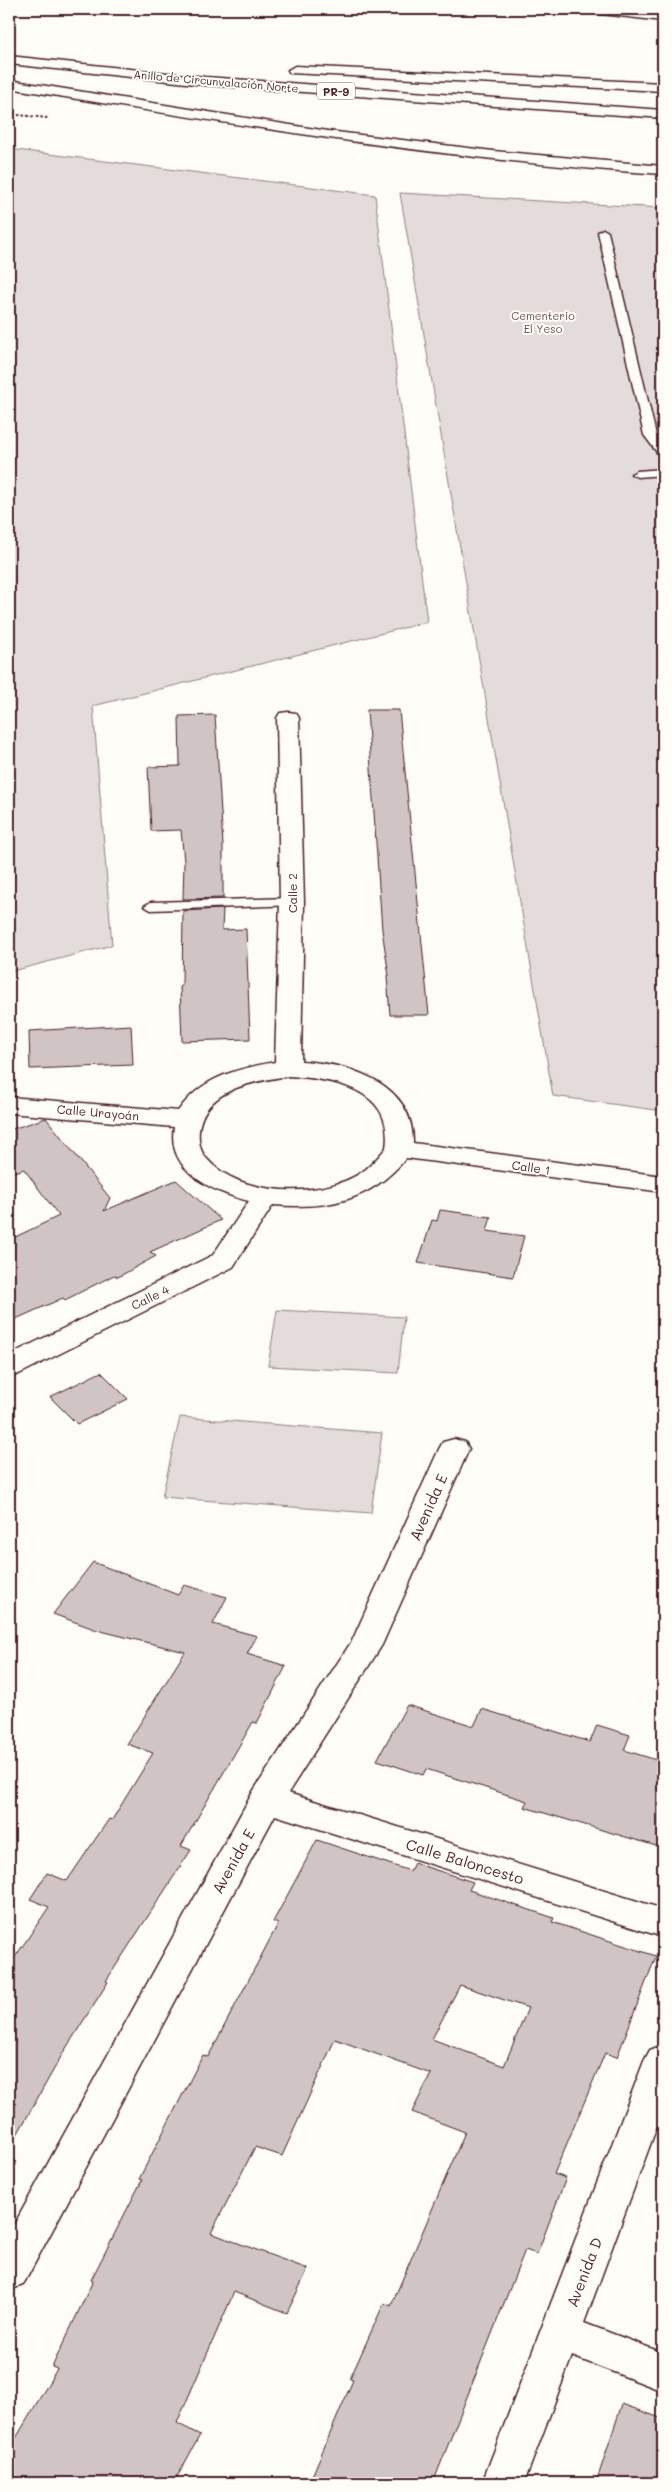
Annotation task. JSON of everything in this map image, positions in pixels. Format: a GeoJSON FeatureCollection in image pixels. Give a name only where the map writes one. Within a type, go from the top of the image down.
{"type":"FeatureCollection","features":[{"type":"Feature","properties":{"kind":"main road"},"geometry":{"type":"LineString","coordinates":[[592,9],[663,17]]}},
{"type":"Feature","properties":{"kind":"main road"},"geometry":{"type":"LineString","coordinates":[[9,54],[174,64]]}},
{"type":"Feature","properties":{"kind":"main road","name":"Anillo de Circunvalación Norte"},"geometry":{"type":"LineString","coordinates":[[9,60],[215,82],[663,114]]}},
{"type":"Feature","properties":{"kind":"main road"},"geometry":{"type":"LineString","coordinates":[[282,69],[663,86]]}},
{"type":"Feature","properties":{"kind":"main road","name":"Anillo de Circunvalación Norte"},"geometry":{"type":"LineString","coordinates":[[9,78],[156,93]]}},
{"type":"Feature","properties":{"kind":"main road"},"geometry":{"type":"LineString","coordinates":[[9,84],[328,136],[493,155],[663,170]]}},
{"type":"Feature","properties":{"kind":"main road","name":"Calle 2"},"geometry":{"type":"LineString","coordinates":[[288,718],[292,902],[288,1068]]}},
{"type":"Feature","properties":{"kind":"main road"},"geometry":{"type":"LineString","coordinates":[[288,1068],[328,1071],[363,1083],[389,1101],[401,1124],[399,1149],[372,1179],[322,1197],[265,1197],[227,1186],[200,1168],[185,1145],[187,1120],[200,1100],[223,1084],[254,1073],[288,1068]]}},
{"type":"Feature","properties":{"kind":"main road","name":"Calle Urayoán"},"geometry":{"type":"LineString","coordinates":[[9,1105],[187,1120]]}},
{"type":"Feature","properties":{"kind":"main road","name":"Calle 1"},"geometry":{"type":"LineString","coordinates":[[399,1149],[663,1184]]}},
{"type":"Feature","properties":{"kind":"main road","name":"Calle 4"},"geometry":{"type":"LineString","coordinates":[[9,1367],[223,1261],[265,1197]]}},
{"type":"Feature","properties":{"kind":"main road","name":"Avenida E"},"geometry":{"type":"LineString","coordinates":[[9,2272],[266,1799],[366,1645],[454,1449]]}},
{"type":"Feature","properties":{"kind":"main road","name":"Calle Baloncesto"},"geometry":{"type":"LineString","coordinates":[[266,1799],[663,1923]]}},
{"type":"Feature","properties":{"kind":"main road","name":"Avenida D"},"geometry":{"type":"LineString","coordinates":[[503,2483],[663,2061]]}},
{"type":"Feature","properties":{"kind":"main road"},"geometry":{"type":"LineString","coordinates":[[561,2333],[663,2372]]}},
{"type":"Feature","properties":{"kind":"lane"},"geometry":{"type":"LineString","coordinates":[[603,232],[650,435],[663,453]]}},
{"type":"Feature","properties":{"kind":"lane"},"geometry":{"type":"LineString","coordinates":[[636,474],[663,472]]}},
{"type":"Feature","properties":{"kind":"lane"},"geometry":{"type":"LineString","coordinates":[[152,906],[292,902]]}},
{"type":"Feature","properties":{"kind":"green space"},"geometry":{"type":"Polygon","coordinates":[[[9,149],[375,195],[427,622],[93,706],[112,945],[9,972],[9,149]]]}},
{"type":"Feature","properties":{"kind":"green space","name":"Cementerio El Yeso"},"geometry":{"type":"Polygon","coordinates":[[[400,193],[663,208],[663,1111],[553,1096],[400,193]]]}},
{"type":"Feature","properties":{"kind":"green space"},"geometry":{"type":"Polygon","coordinates":[[[277,1310],[404,1317],[398,1373],[268,1366],[277,1310]]]}},
{"type":"Feature","properties":{"kind":"green space"},"geometry":{"type":"Polygon","coordinates":[[[180,1417],[382,1433],[371,1513],[162,1497],[180,1417]]]}},
{"type":"Feature","properties":{"kind":"building"},"geometry":{"type":"Polygon","coordinates":[[[367,710],[399,710],[429,1015],[390,1015],[387,976],[389,976],[382,930],[367,710]]]}},
{"type":"Feature","properties":{"kind":"building"},"geometry":{"type":"Polygon","coordinates":[[[215,715],[223,845],[223,898],[183,899],[184,862],[181,830],[151,831],[148,767],[180,766],[179,716],[215,715]]]}},
{"type":"Feature","properties":{"kind":"building"},"geometry":{"type":"Polygon","coordinates":[[[223,909],[222,930],[246,929],[250,1039],[182,1041],[180,986],[182,986],[183,911],[223,909]]]}},
{"type":"Feature","properties":{"kind":"building"},"geometry":{"type":"Polygon","coordinates":[[[131,1025],[133,1065],[30,1069],[29,1031],[131,1025]]]}},
{"type":"Feature","properties":{"kind":"building"},"geometry":{"type":"Polygon","coordinates":[[[46,1118],[110,1198],[104,1211],[176,1180],[221,1220],[150,1252],[156,1256],[118,1277],[114,1275],[65,1300],[63,1298],[9,1322],[9,1240],[59,1216],[24,1169],[9,1174],[9,1130],[46,1118]]]}},
{"type":"Feature","properties":{"kind":"building"},"geometry":{"type":"Polygon","coordinates":[[[440,1210],[491,1217],[487,1231],[524,1236],[513,1277],[418,1263],[432,1220],[437,1221],[440,1210]]]}},
{"type":"Feature","properties":{"kind":"building"},"geometry":{"type":"Polygon","coordinates":[[[101,1372],[128,1399],[77,1424],[50,1397],[101,1372]]]}},
{"type":"Feature","properties":{"kind":"building"},"geometry":{"type":"Polygon","coordinates":[[[93,1562],[178,1595],[184,1585],[227,1597],[213,1624],[257,1636],[247,1654],[286,1666],[257,1723],[253,1722],[181,1846],[191,1850],[106,1981],[108,1982],[63,2053],[9,2149],[9,1966],[49,1907],[30,1899],[47,1873],[67,1881],[109,1819],[112,1820],[153,1753],[127,1744],[185,1652],[97,1630],[53,1614],[93,1562]]]}},
{"type":"Feature","properties":{"kind":"building"},"geometry":{"type":"Polygon","coordinates":[[[407,1705],[474,1726],[482,1709],[590,1742],[597,1725],[630,1735],[624,1750],[663,1762],[663,1848],[524,1807],[527,1801],[426,1769],[423,1775],[377,1760],[407,1705]]]}},
{"type":"Feature","properties":{"kind":"building"},"geometry":{"type":"Polygon","coordinates":[[[317,1840],[410,1871],[414,1863],[473,1882],[469,1890],[554,1918],[552,1922],[656,1956],[617,2057],[605,2053],[554,2174],[566,2178],[537,2254],[525,2250],[433,2483],[309,2483],[353,2380],[350,2379],[384,2303],[391,2306],[465,2132],[412,2112],[431,2074],[335,2039],[282,2156],[255,2147],[211,2233],[308,2269],[287,2313],[234,2292],[177,2423],[200,2435],[174,2483],[9,2483],[9,2450],[57,2369],[52,2367],[93,2281],[91,2280],[142,2180],[139,2179],[203,2055],[208,2057],[278,1924],[273,1922],[317,1840]],[[460,1985],[432,2039],[504,2066],[528,2008],[460,1985]]]}},
{"type":"Feature","properties":{"kind":"building"},"geometry":{"type":"Polygon","coordinates":[[[622,2404],[663,2419],[663,2483],[596,2483],[622,2404]]]}}]}
